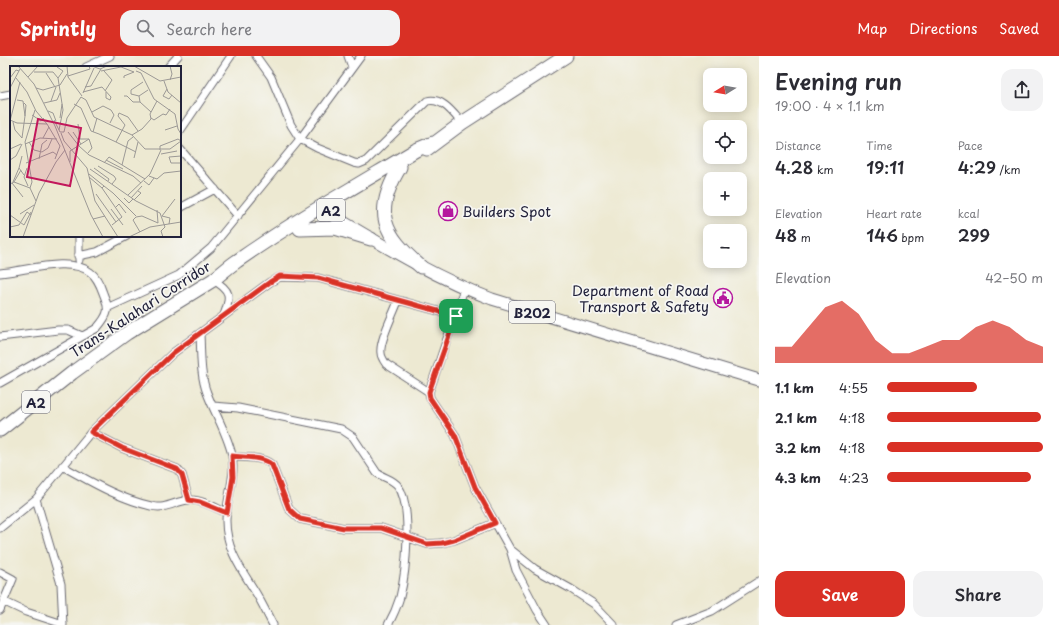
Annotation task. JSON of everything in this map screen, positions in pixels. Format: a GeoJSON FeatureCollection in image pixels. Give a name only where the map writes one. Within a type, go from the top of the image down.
{"type":"FeatureCollection","features":[{"type":"Feature","properties":{"kind":"highway","name":"Trans-Kalahari Corridor"},"geometry":{"type":"LineString","coordinates":[[0,430],[72,373],[127,333],[213,280],[226,271],[235,262],[400,167],[419,155],[433,143],[566,56]]}},
{"type":"Feature","properties":{"kind":"highway","name":"Trans-Kalahari Corridor"},"geometry":{"type":"LineString","coordinates":[[226,271],[239,268],[300,229],[324,210],[416,150],[433,143]]}},
{"type":"Feature","properties":{"kind":"highway"},"geometry":{"type":"LineString","coordinates":[[400,167],[388,188],[385,200],[385,218],[391,236],[397,245],[421,267]]}},
{"type":"Feature","properties":{"kind":"highway"},"geometry":{"type":"LineString","coordinates":[[300,229],[330,227],[371,239]]}},
{"type":"Feature","properties":{"kind":"highway","name":"Trans-Kalahari Corridor"},"geometry":{"type":"LineString","coordinates":[[0,424],[53,383],[72,373]]}},
{"type":"Feature","properties":{"kind":"main road","name":"B202"},"geometry":{"type":"LineString","coordinates":[[324,210],[371,239],[464,289],[492,299],[759,380]]}},
{"type":"Feature","properties":{"kind":"street"},"geometry":{"type":"LineString","coordinates":[[88,66],[110,56]]}},
{"type":"Feature","properties":{"kind":"street"},"geometry":{"type":"LineString","coordinates":[[169,66],[178,56]]}},
{"type":"Feature","properties":{"kind":"street"},"geometry":{"type":"LineString","coordinates":[[181,130],[231,56]]}},
{"type":"Feature","properties":{"kind":"street"},"geometry":{"type":"LineString","coordinates":[[256,56],[271,77],[292,125],[300,139],[317,148],[354,163],[359,164],[366,161],[427,101],[439,101],[451,111],[462,124]]}},
{"type":"Feature","properties":{"kind":"street"},"geometry":{"type":"LineString","coordinates":[[348,56],[352,67]]}},
{"type":"Feature","properties":{"kind":"street"},"geometry":{"type":"LineString","coordinates":[[109,307],[164,284],[193,265],[238,216],[300,139],[361,56]]}},
{"type":"Feature","properties":{"kind":"street"},"geometry":{"type":"LineString","coordinates":[[0,96],[10,94]]}},
{"type":"Feature","properties":{"kind":"street"},"geometry":{"type":"LineString","coordinates":[[181,150],[238,216]]}},
{"type":"Feature","properties":{"kind":"street"},"geometry":{"type":"LineString","coordinates":[[181,207],[215,190]]}},
{"type":"Feature","properties":{"kind":"street"},"geometry":{"type":"LineString","coordinates":[[79,237],[79,266]]}},
{"type":"Feature","properties":{"kind":"street"},"geometry":{"type":"LineString","coordinates":[[78,256],[97,252],[125,237]]}},
{"type":"Feature","properties":{"kind":"street"},"geometry":{"type":"LineString","coordinates":[[0,272],[62,265],[79,266],[92,273],[102,290],[109,307],[106,318],[96,328],[0,383]]}},
{"type":"Feature","properties":{"kind":"street"},"geometry":{"type":"LineString","coordinates":[[0,528],[36,499],[91,432],[173,353],[280,276],[318,278],[353,286],[398,301],[456,316]]}},
{"type":"Feature","properties":{"kind":"street"},"geometry":{"type":"LineString","coordinates":[[213,280],[223,286],[228,292],[229,298],[224,316]]}},
{"type":"Feature","properties":{"kind":"street"},"geometry":{"type":"LineString","coordinates":[[464,289],[429,392],[430,398],[455,435],[475,487],[510,549],[516,570],[537,610],[547,625]]}},
{"type":"Feature","properties":{"kind":"street"},"geometry":{"type":"LineString","coordinates":[[398,301],[382,344],[381,352],[383,359],[386,364],[429,392]]}},
{"type":"Feature","properties":{"kind":"street"},"geometry":{"type":"LineString","coordinates":[[0,337],[49,330],[68,330],[82,336]]}},
{"type":"Feature","properties":{"kind":"street"},"geometry":{"type":"LineString","coordinates":[[200,333],[203,379],[232,456],[233,477],[227,513],[227,532],[231,552],[241,572],[257,594],[273,625]]}},
{"type":"Feature","properties":{"kind":"street"},"geometry":{"type":"LineString","coordinates":[[212,406],[238,408],[332,426],[348,433],[377,473],[382,477],[393,481],[398,486],[407,513],[407,538],[400,596],[388,625]]}},
{"type":"Feature","properties":{"kind":"street"},"geometry":{"type":"LineString","coordinates":[[91,432],[122,448],[177,469],[182,475],[189,500]]}},
{"type":"Feature","properties":{"kind":"street"},"geometry":{"type":"LineString","coordinates":[[232,456],[260,459],[267,461],[272,465],[289,509],[300,519],[344,528],[381,528],[427,544],[442,543],[495,523]]}},
{"type":"Feature","properties":{"kind":"street"},"geometry":{"type":"LineString","coordinates":[[62,466],[114,493],[151,507],[163,508],[189,500],[200,502],[227,513]]}},
{"type":"Feature","properties":{"kind":"street"},"geometry":{"type":"LineString","coordinates":[[5,602],[26,612],[63,624],[61,584],[36,499]]}},
{"type":"Feature","properties":{"kind":"street"},"geometry":{"type":"LineString","coordinates":[[510,549],[535,569],[594,604],[614,625]]}},
{"type":"Feature","properties":{"kind":"street"},"geometry":{"type":"LineString","coordinates":[[0,572],[13,579],[5,602],[0,610]]}},
{"type":"Feature","properties":{"kind":"street"},"geometry":{"type":"LineString","coordinates":[[676,625],[712,611],[759,581]]}},
{"type":"Feature","properties":{"kind":"place","name":"Builders Spot"},"geometry":{"type":"Point","coordinates":[448,211]}},
{"type":"Feature","properties":{"kind":"place","name":"Department of Road Transport & Safety"},"geometry":{"type":"Point","coordinates":[723,298]}},
{"type":"Feature","properties":{"kind":"route"},"geometry":{"type":"LineString","coordinates":[[280,276],[318,278],[353,286],[398,301],[456,316],[429,392],[430,398],[455,435],[475,487],[495,523],[454,540],[442,543],[427,544],[415,542],[398,534],[373,526],[344,528],[300,519],[289,509],[272,465],[267,461],[260,459],[232,456],[233,477],[227,513],[200,502],[189,500],[182,475],[177,469],[169,464],[122,448],[91,432],[173,353],[280,276]]}}]}
